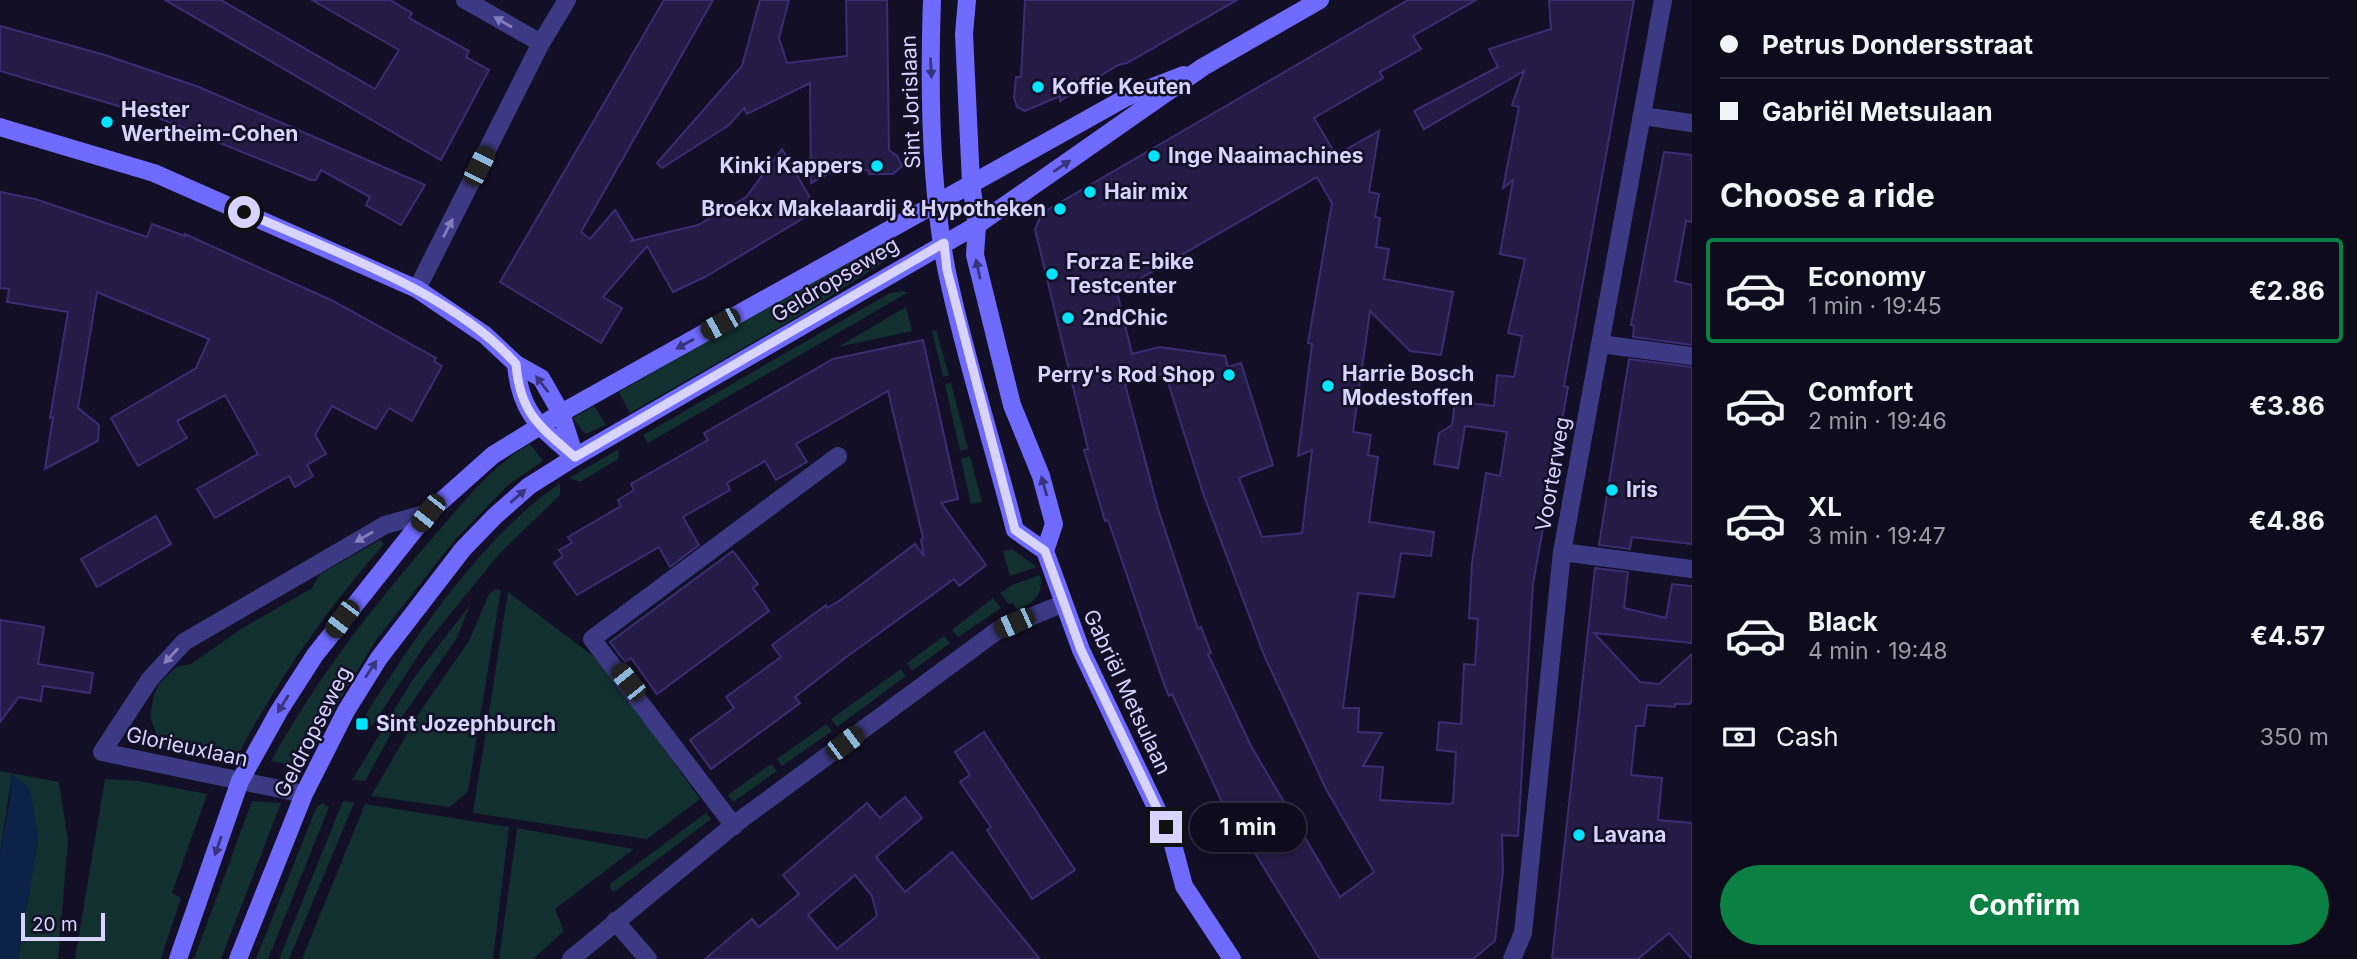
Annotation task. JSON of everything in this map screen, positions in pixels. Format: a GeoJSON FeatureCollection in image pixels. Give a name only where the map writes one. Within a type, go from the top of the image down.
{"type":"FeatureCollection","features":[{"type":"Feature","properties":{"kind":"street"},"geometry":{"type":"LineString","coordinates":[[465,0],[541,43]]}},
{"type":"Feature","properties":{"kind":"street"},"geometry":{"type":"LineString","coordinates":[[417,289],[541,43],[567,0]]}},
{"type":"Feature","properties":{"kind":"street","name":"Sint Jorislaan"},"geometry":{"type":"LineString","coordinates":[[932,0],[930,47],[937,202],[944,243]]}},
{"type":"Feature","properties":{"kind":"street"},"geometry":{"type":"LineString","coordinates":[[944,243],[947,270],[1015,530],[1045,551],[1054,524],[1041,477],[1012,405],[975,255],[977,225],[971,183],[964,34],[967,0]]}},
{"type":"Feature","properties":{"kind":"street","name":"Geldropseweg"},"geometry":{"type":"LineString","coordinates":[[238,959],[304,794],[346,711],[373,667],[463,549],[529,486],[977,225],[1203,67],[1320,0]]}},
{"type":"Feature","properties":{"kind":"street","name":"Voorterweg"},"geometry":{"type":"LineString","coordinates":[[1511,959],[1523,933],[1562,552],[1663,0]]}},
{"type":"Feature","properties":{"kind":"street","name":"Geldropseweg"},"geometry":{"type":"LineString","coordinates":[[178,959],[240,781],[315,655],[428,513],[493,455],[561,412],[1127,97],[1203,67]]}},
{"type":"Feature","properties":{"kind":"street"},"geometry":{"type":"LineString","coordinates":[[1642,116],[1692,123]]}},
{"type":"Feature","properties":{"kind":"street"},"geometry":{"type":"LineString","coordinates":[[0,127],[154,173],[417,289],[485,335],[516,364],[541,378],[561,412],[575,457]]}},
{"type":"Feature","properties":{"kind":"street"},"geometry":{"type":"LineString","coordinates":[[1600,344],[1692,356]]}},
{"type":"Feature","properties":{"kind":"street"},"geometry":{"type":"LineString","coordinates":[[516,364],[519,391],[538,426],[575,457]]}},
{"type":"Feature","properties":{"kind":"street"},"geometry":{"type":"LineString","coordinates":[[734,825],[592,639],[838,456]]}},
{"type":"Feature","properties":{"kind":"street","name":"Geldropseweg"},"geometry":{"type":"LineString","coordinates":[[102,752],[150,679],[184,642],[385,526],[428,513]]}},
{"type":"Feature","properties":{"kind":"street","name":"Gabriël Metsulaan"},"geometry":{"type":"LineString","coordinates":[[1045,551],[1062,604],[1118,734],[1172,841],[1184,886],[1232,959]]}},
{"type":"Feature","properties":{"kind":"street"},"geometry":{"type":"LineString","coordinates":[[1562,552],[1692,569]]}},
{"type":"Feature","properties":{"kind":"street"},"geometry":{"type":"LineString","coordinates":[[571,959],[734,825],[998,630],[1062,604]]}},
{"type":"Feature","properties":{"kind":"street","name":"Glorieuxlaan"},"geometry":{"type":"LineString","coordinates":[[102,752],[304,794]]}},
{"type":"Feature","properties":{"kind":"street"},"geometry":{"type":"LineString","coordinates":[[615,921],[648,959]]}},
{"type":"Feature","properties":{"kind":"green space"},"geometry":{"type":"Polygon","coordinates":[[[892,239],[896,254],[811,309],[630,413],[619,392],[878,243],[892,239]]]}},
{"type":"Feature","properties":{"kind":"green space"},"geometry":{"type":"Polygon","coordinates":[[[890,293],[907,293],[648,443],[643,435],[890,293]]]}},
{"type":"Feature","properties":{"kind":"green space"},"geometry":{"type":"Polygon","coordinates":[[[906,307],[912,331],[838,347],[906,307]]]}},
{"type":"Feature","properties":{"kind":"green space"},"geometry":{"type":"Polygon","coordinates":[[[936,330],[949,375],[943,377],[932,331],[936,330]]]}},
{"type":"Feature","properties":{"kind":"green space"},"geometry":{"type":"Polygon","coordinates":[[[951,383],[968,449],[960,451],[945,384],[951,383]]]}},
{"type":"Feature","properties":{"kind":"green space"},"geometry":{"type":"Polygon","coordinates":[[[594,406],[606,425],[585,434],[573,418],[594,406]]]}},
{"type":"Feature","properties":{"kind":"green space"},"geometry":{"type":"Polygon","coordinates":[[[530,444],[543,461],[508,485],[453,542],[376,640],[307,754],[290,765],[271,761],[346,644],[388,590],[478,486],[502,463],[530,444]]]}},
{"type":"Feature","properties":{"kind":"green space"},"geometry":{"type":"Polygon","coordinates":[[[619,449],[618,459],[580,482],[569,478],[619,449]]]}},
{"type":"Feature","properties":{"kind":"green space"},"geometry":{"type":"Polygon","coordinates":[[[970,456],[982,502],[971,504],[961,459],[970,456]]]}},
{"type":"Feature","properties":{"kind":"green space"},"geometry":{"type":"Polygon","coordinates":[[[560,483],[560,495],[500,553],[425,645],[372,726],[363,719],[451,591],[503,531],[560,483]]]}},
{"type":"Feature","properties":{"kind":"green space"},"geometry":{"type":"Polygon","coordinates":[[[380,540],[384,544],[342,594],[304,647],[268,701],[236,758],[177,754],[160,744],[150,717],[154,694],[159,684],[176,667],[191,664],[241,629],[312,588],[320,574],[380,540]]]}},
{"type":"Feature","properties":{"kind":"green space"},"geometry":{"type":"Polygon","coordinates":[[[1012,549],[1037,567],[1010,576],[1003,551],[1012,549]]]}},
{"type":"Feature","properties":{"kind":"green space"},"geometry":{"type":"Polygon","coordinates":[[[1040,575],[1039,593],[1017,610],[1013,603],[1009,604],[1000,593],[1012,585],[1040,575]]]}},
{"type":"Feature","properties":{"kind":"green space"},"geometry":{"type":"Polygon","coordinates":[[[496,589],[501,590],[468,791],[450,807],[371,796],[421,710],[469,641],[489,594],[496,589]]]}},
{"type":"Feature","properties":{"kind":"green space"},"geometry":{"type":"Polygon","coordinates":[[[508,592],[593,656],[619,686],[700,799],[647,839],[473,813],[508,592]]]}},
{"type":"Feature","properties":{"kind":"green space"},"geometry":{"type":"Polygon","coordinates":[[[993,598],[1001,608],[958,637],[952,630],[993,598]]]}},
{"type":"Feature","properties":{"kind":"green space"},"geometry":{"type":"Polygon","coordinates":[[[470,605],[457,638],[393,730],[365,781],[352,780],[413,679],[470,605]]]}},
{"type":"Feature","properties":{"kind":"green space"},"geometry":{"type":"Polygon","coordinates":[[[944,636],[950,643],[912,671],[907,663],[944,636]]]}},
{"type":"Feature","properties":{"kind":"green space"},"geometry":{"type":"Polygon","coordinates":[[[901,669],[906,676],[837,727],[831,719],[901,669]]]}},
{"type":"Feature","properties":{"kind":"green space"},"geometry":{"type":"Polygon","coordinates":[[[826,724],[832,731],[782,766],[777,759],[826,724]]]}},
{"type":"Feature","properties":{"kind":"green space"},"geometry":{"type":"Polygon","coordinates":[[[771,764],[777,771],[733,802],[728,795],[771,764]]]}},
{"type":"Feature","properties":{"kind":"green space"},"geometry":{"type":"Polygon","coordinates":[[[0,771],[59,782],[68,841],[58,959],[18,959],[38,839],[30,790],[12,774],[0,852],[0,771]]]}},
{"type":"Feature","properties":{"kind":"green space"},"geometry":{"type":"Polygon","coordinates":[[[105,779],[139,781],[207,794],[172,893],[181,898],[161,959],[75,959],[105,779]]]}},
{"type":"Feature","properties":{"kind":"green space"},"geometry":{"type":"Polygon","coordinates":[[[252,801],[281,803],[221,959],[194,959],[252,801]]]}},
{"type":"Feature","properties":{"kind":"green space"},"geometry":{"type":"Polygon","coordinates":[[[343,801],[354,803],[289,959],[279,959],[343,801]]]}},
{"type":"Feature","properties":{"kind":"green space"},"geometry":{"type":"Polygon","coordinates":[[[322,803],[329,807],[268,959],[256,959],[316,808],[322,803]]]}},
{"type":"Feature","properties":{"kind":"green space"},"geometry":{"type":"Polygon","coordinates":[[[365,804],[509,827],[493,959],[302,959],[365,804]]]}},
{"type":"Feature","properties":{"kind":"green space"},"geometry":{"type":"Polygon","coordinates":[[[706,813],[711,819],[614,892],[611,890],[610,884],[706,813]]]}},
{"type":"Feature","properties":{"kind":"green space"},"geometry":{"type":"Polygon","coordinates":[[[517,828],[634,849],[555,909],[564,931],[533,959],[499,959],[517,828]]]}},
{"type":"Feature","properties":{"kind":"water"},"geometry":{"type":"Polygon","coordinates":[[[11,773],[30,789],[38,839],[18,959],[0,959],[0,852],[10,799],[11,773]]]}},
{"type":"Feature","properties":{"kind":"building"},"geometry":{"type":"Polygon","coordinates":[[[165,0],[221,0],[375,89],[399,50],[312,0],[390,0],[412,13],[409,18],[469,51],[466,57],[489,70],[441,160],[165,0]]]}},
{"type":"Feature","properties":{"kind":"building"},"geometry":{"type":"Polygon","coordinates":[[[664,0],[713,0],[581,232],[590,239],[615,210],[633,239],[631,241],[698,225],[746,197],[782,149],[817,210],[705,277],[673,292],[647,246],[603,297],[622,308],[601,343],[500,282],[664,0]]]}},
{"type":"Feature","properties":{"kind":"building"},"geometry":{"type":"Polygon","coordinates":[[[760,0],[789,0],[779,38],[787,63],[847,56],[846,0],[887,0],[889,150],[897,156],[902,166],[893,174],[869,174],[870,170],[833,171],[811,183],[810,83],[747,114],[744,108],[729,125],[662,168],[657,163],[742,66],[760,0]]]}},
{"type":"Feature","properties":{"kind":"building"},"geometry":{"type":"Polygon","coordinates":[[[1025,0],[1237,0],[1127,63],[1118,65],[1060,101],[1060,96],[1025,111],[1017,107],[1014,98],[1016,77],[1021,77],[1025,0]]]}},
{"type":"Feature","properties":{"kind":"building"},"geometry":{"type":"Polygon","coordinates":[[[1408,0],[1476,0],[1413,36],[1421,49],[1380,72],[1383,78],[1314,118],[1336,155],[1379,131],[1369,192],[1379,194],[1375,217],[1380,218],[1376,247],[1389,249],[1384,279],[1453,292],[1441,355],[1410,351],[1370,311],[1353,432],[1371,435],[1368,455],[1378,457],[1369,522],[1434,532],[1431,556],[1401,553],[1394,597],[1358,593],[1343,708],[1359,708],[1358,732],[1382,733],[1363,766],[1383,767],[1380,800],[1453,803],[1456,752],[1437,750],[1439,722],[1461,724],[1464,664],[1475,665],[1478,619],[1469,618],[1472,563],[1486,473],[1500,476],[1507,432],[1465,426],[1458,468],[1434,464],[1439,433],[1452,425],[1455,401],[1494,406],[1497,375],[1514,377],[1522,336],[1508,333],[1525,259],[1500,254],[1513,180],[1503,188],[1519,107],[1512,105],[1524,71],[1424,129],[1414,111],[1498,67],[1489,49],[1551,29],[1549,0],[1634,0],[1564,386],[1568,387],[1533,584],[1518,836],[1502,835],[1503,871],[1495,941],[1473,959],[1320,959],[1231,814],[1228,815],[1172,694],[1169,696],[1108,520],[1105,521],[1084,450],[1088,449],[1035,229],[1042,213],[1408,0]],[[1317,177],[1117,292],[1132,354],[1159,347],[1225,356],[1228,367],[1241,363],[1273,465],[1239,478],[1262,537],[1302,533],[1312,450],[1298,456],[1312,344],[1308,343],[1332,203],[1317,177]],[[1165,373],[1125,384],[1158,509],[1198,629],[1201,627],[1211,653],[1208,654],[1251,746],[1340,897],[1374,872],[1326,789],[1264,655],[1203,493],[1165,373]]]}},
{"type":"Feature","properties":{"kind":"building"},"geometry":{"type":"Polygon","coordinates":[[[0,26],[105,55],[199,87],[425,185],[401,225],[366,205],[370,197],[321,170],[316,180],[311,180],[159,118],[0,71],[0,26]]]}},
{"type":"Feature","properties":{"kind":"building"},"geometry":{"type":"Polygon","coordinates":[[[1664,152],[1692,155],[1692,222],[1686,221],[1675,281],[1692,285],[1692,345],[1633,337],[1634,326],[1631,325],[1664,152]]]}},
{"type":"Feature","properties":{"kind":"building"},"geometry":{"type":"Polygon","coordinates":[[[0,192],[35,199],[147,237],[152,224],[185,234],[333,301],[436,358],[434,361],[442,366],[412,421],[389,408],[376,429],[332,406],[315,435],[326,454],[307,465],[313,476],[295,487],[289,476],[215,518],[197,489],[258,454],[225,395],[177,421],[187,438],[138,466],[111,418],[196,368],[209,339],[97,292],[78,408],[99,425],[98,441],[45,469],[53,417],[50,418],[68,312],[7,302],[9,289],[0,288],[0,192]]]}},
{"type":"Feature","properties":{"kind":"building"},"geometry":{"type":"Polygon","coordinates":[[[923,340],[958,499],[941,503],[986,565],[959,586],[954,579],[845,658],[795,697],[800,703],[711,769],[690,740],[734,708],[726,697],[781,657],[772,645],[826,605],[827,608],[842,599],[915,544],[924,556],[921,540],[923,538],[888,391],[796,444],[807,462],[776,480],[765,461],[727,483],[730,490],[683,517],[699,545],[670,567],[659,547],[577,595],[554,563],[563,556],[559,550],[572,543],[568,537],[621,506],[618,500],[634,490],[631,484],[708,440],[704,433],[833,359],[923,340]]]}},
{"type":"Feature","properties":{"kind":"building"},"geometry":{"type":"Polygon","coordinates":[[[1629,359],[1692,367],[1692,544],[1632,537],[1630,549],[1599,545],[1629,359]]]}},
{"type":"Feature","properties":{"kind":"building"},"geometry":{"type":"Polygon","coordinates":[[[156,516],[171,544],[97,587],[81,559],[156,516]]]}},
{"type":"Feature","properties":{"kind":"building"},"geometry":{"type":"Polygon","coordinates":[[[733,551],[758,584],[753,588],[769,611],[657,694],[631,658],[625,662],[610,642],[733,551]]]}},
{"type":"Feature","properties":{"kind":"building"},"geometry":{"type":"Polygon","coordinates":[[[1595,568],[1628,572],[1624,608],[1666,618],[1672,584],[1692,586],[1692,643],[1594,633],[1640,682],[1659,684],[1692,654],[1692,701],[1689,704],[1675,704],[1675,707],[1647,705],[1644,726],[1636,726],[1631,775],[1662,778],[1658,820],[1692,823],[1692,959],[1669,933],[1638,959],[1552,959],[1595,568]]]}},
{"type":"Feature","properties":{"kind":"building"},"geometry":{"type":"Polygon","coordinates":[[[0,620],[44,627],[38,664],[93,673],[90,693],[43,686],[41,701],[19,697],[0,722],[0,620]]]}},
{"type":"Feature","properties":{"kind":"building"},"geometry":{"type":"Polygon","coordinates":[[[984,732],[1075,870],[1032,899],[987,830],[991,827],[960,782],[970,775],[955,752],[984,732]]]}},
{"type":"Feature","properties":{"kind":"building"},"geometry":{"type":"Polygon","coordinates":[[[905,797],[922,818],[876,857],[905,892],[952,852],[1040,959],[705,959],[752,919],[759,927],[799,894],[783,875],[867,803],[880,818],[905,797]],[[855,875],[808,915],[837,949],[877,916],[872,896],[855,875]]]}},
{"type":"Feature","properties":{"kind":"place","name":"Koffie Keuten"},"geometry":{"type":"Point","coordinates":[1038,87]}},
{"type":"Feature","properties":{"kind":"place","name":"Hester Wertheim-Cohen"},"geometry":{"type":"Point","coordinates":[107,122]}},
{"type":"Feature","properties":{"kind":"place","name":"Inge Naaimachines"},"geometry":{"type":"Point","coordinates":[1154,156]}},
{"type":"Feature","properties":{"kind":"place","name":"Kinki Kappers"},"geometry":{"type":"Point","coordinates":[877,166]}},
{"type":"Feature","properties":{"kind":"place","name":"Hair mix"},"geometry":{"type":"Point","coordinates":[1090,192]}},
{"type":"Feature","properties":{"kind":"place","name":"Broekx Makelaardij & Hypotheken"},"geometry":{"type":"Point","coordinates":[1060,209]}},
{"type":"Feature","properties":{"kind":"place","name":"Forza E-bike Testcenter"},"geometry":{"type":"Point","coordinates":[1052,274]}},
{"type":"Feature","properties":{"kind":"place","name":"2ndChic"},"geometry":{"type":"Point","coordinates":[1068,318]}},
{"type":"Feature","properties":{"kind":"place","name":"Perry's Rod Shop"},"geometry":{"type":"Point","coordinates":[1229,375]}},
{"type":"Feature","properties":{"kind":"place","name":"Harrie Bosch Modestoffen"},"geometry":{"type":"Point","coordinates":[1328,386]}},
{"type":"Feature","properties":{"kind":"place","name":"Iris"},"geometry":{"type":"Point","coordinates":[1612,490]}},
{"type":"Feature","properties":{"kind":"place","name":"Sint Jozephburch"},"geometry":{"type":"Point","coordinates":[362,724]}},
{"type":"Feature","properties":{"kind":"place","name":"Lavana"},"geometry":{"type":"Point","coordinates":[1579,835]}},
{"type":"Feature","properties":{"kind":"route"},"geometry":{"type":"LineString","coordinates":[[244,212],[417,289],[485,335],[516,364],[519,391],[538,426],[575,457],[944,243],[947,270],[1015,530],[1045,551],[1062,604],[1081,650],[1118,734],[1166,827]]}}]}
